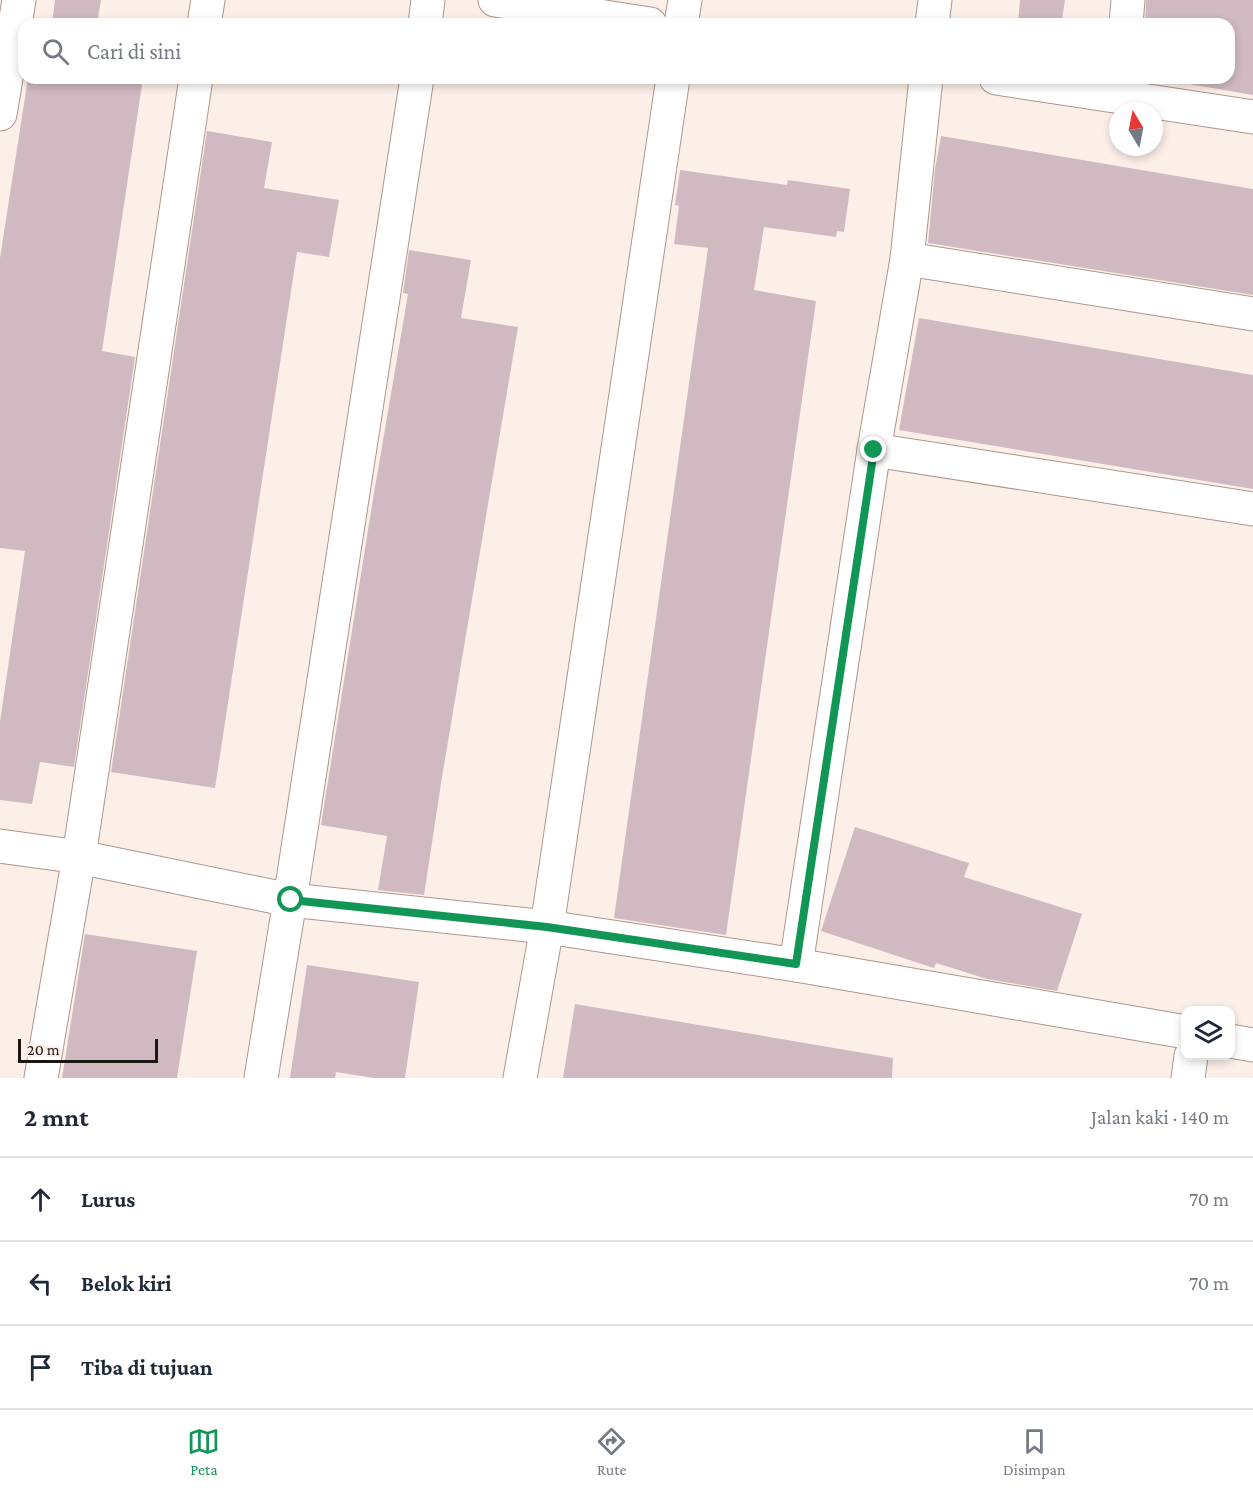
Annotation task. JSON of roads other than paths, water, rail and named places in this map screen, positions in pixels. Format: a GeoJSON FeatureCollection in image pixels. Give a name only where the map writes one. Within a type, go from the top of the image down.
{"type":"FeatureCollection","features":[{"type":"Feature","properties":{"kind":"street"},"geometry":{"type":"LineString","coordinates":[[0,109],[20,0]]}},
{"type":"Feature","properties":{"kind":"street"},"geometry":{"type":"LineString","coordinates":[[205,18],[208,0]]}},
{"type":"Feature","properties":{"kind":"street"},"geometry":{"type":"LineString","coordinates":[[426,18],[428,0]]}},
{"type":"Feature","properties":{"kind":"street"},"geometry":{"type":"LineString","coordinates":[[495,0],[611,18]]}},
{"type":"Feature","properties":{"kind":"street"},"geometry":{"type":"LineString","coordinates":[[682,18],[685,0]]}},
{"type":"Feature","properties":{"kind":"street"},"geometry":{"type":"LineString","coordinates":[[933,18],[935,0]]}},
{"type":"Feature","properties":{"kind":"street"},"geometry":{"type":"LineString","coordinates":[[1126,18],[1128,0]]}},
{"type":"Feature","properties":{"kind":"street"},"geometry":{"type":"LineString","coordinates":[[40,1078],[79,857],[195,84]]}},
{"type":"Feature","properties":{"kind":"street"},"geometry":{"type":"LineString","coordinates":[[261,1078],[291,900],[416,84]]}},
{"type":"Feature","properties":{"kind":"street"},"geometry":{"type":"LineString","coordinates":[[520,1078],[547,927],[672,84]]}},
{"type":"Feature","properties":{"kind":"street"},"geometry":{"type":"LineString","coordinates":[[796,964],[874,450],[907,259],[925,84]]}},
{"type":"Feature","properties":{"kind":"street"},"geometry":{"type":"LineString","coordinates":[[1079,84],[1120,87],[1253,117]]}},
{"type":"Feature","properties":{"kind":"street"},"geometry":{"type":"LineString","coordinates":[[907,259],[1253,314]]}},
{"type":"Feature","properties":{"kind":"street"},"geometry":{"type":"LineString","coordinates":[[874,450],[1253,509]]}},
{"type":"Feature","properties":{"kind":"street"},"geometry":{"type":"LineString","coordinates":[[0,846],[79,857],[291,900],[547,927],[796,964],[1181,1031]]}},
{"type":"Feature","properties":{"kind":"street"},"geometry":{"type":"LineString","coordinates":[[1235,1042],[1253,1045]]}},
{"type":"Feature","properties":{"kind":"street"},"geometry":{"type":"LineString","coordinates":[[1188,1078],[1190,1060]]}}]}
